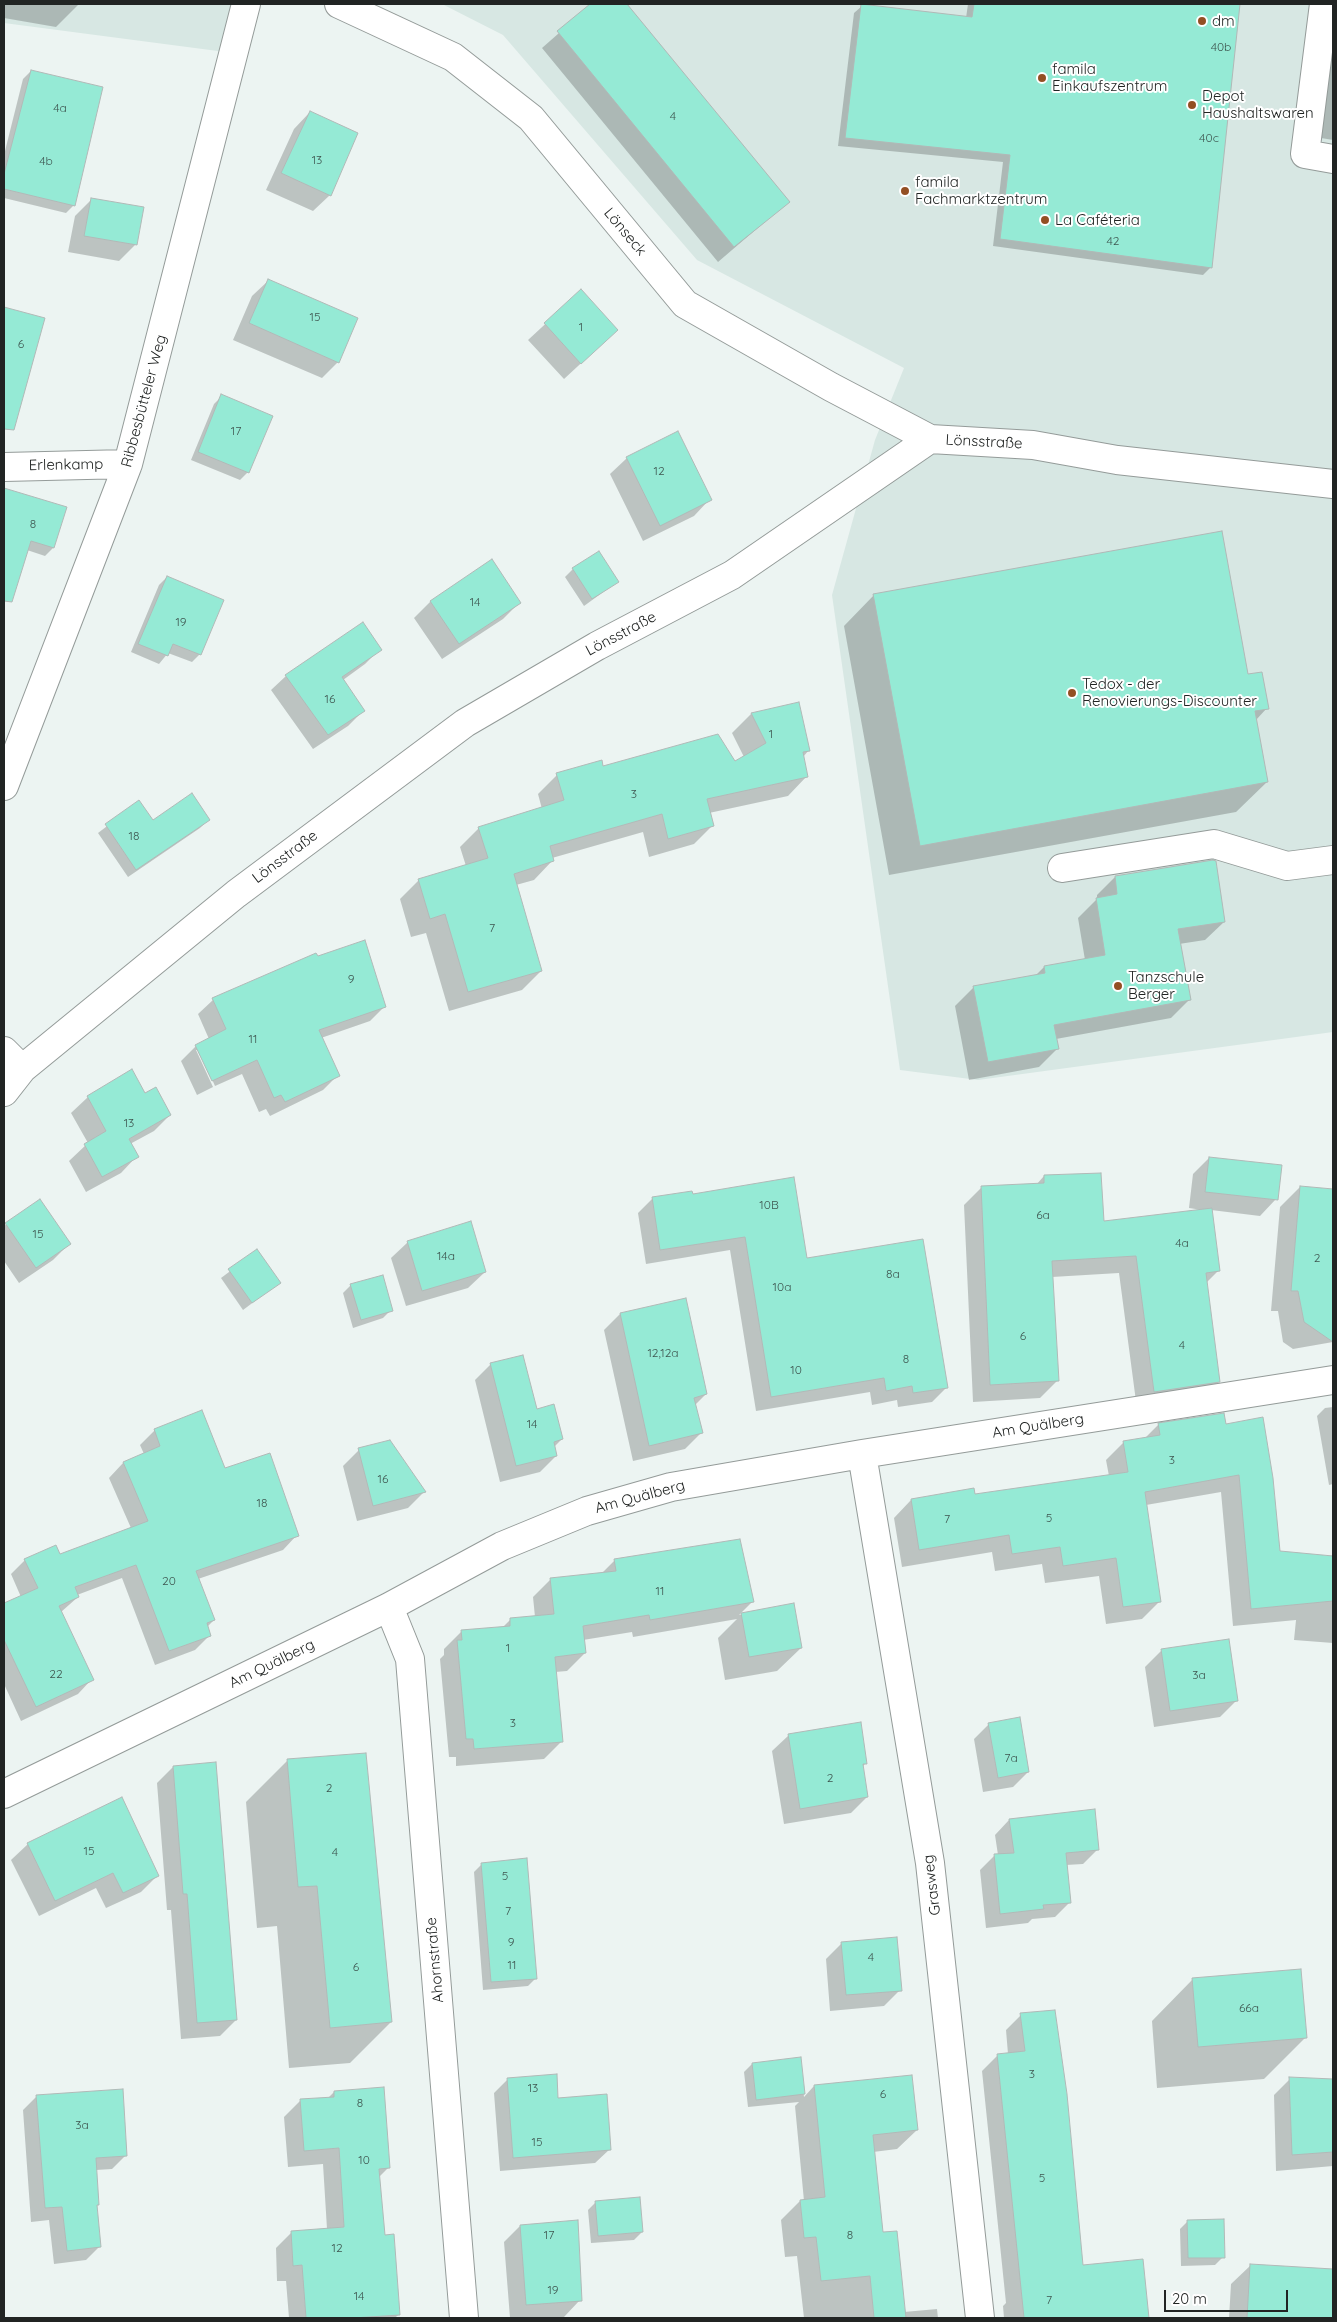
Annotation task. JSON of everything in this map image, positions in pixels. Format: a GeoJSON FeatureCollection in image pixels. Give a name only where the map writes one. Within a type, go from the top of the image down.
{"type":"FeatureCollection","features":[{"type":"Feature","properties":{"kind":"street","name":"Ribbesbütteler Weg"},"geometry":{"type":"LineString","coordinates":[[4,786],[128,464],[246,4]]}},
{"type":"Feature","properties":{"kind":"street","name":"Lönseck"},"geometry":{"type":"LineString","coordinates":[[339,4],[453,57],[531,118],[685,304],[831,388],[930,439]]}},
{"type":"Feature","properties":{"kind":"street"},"geometry":{"type":"LineString","coordinates":[[1324,4],[1305,154],[1333,159]]}},
{"type":"Feature","properties":{"kind":"street","name":"Lönsstraße"},"geometry":{"type":"LineString","coordinates":[[4,1092],[13,1060],[464,722],[597,646],[732,575],[930,439],[1033,445],[1117,460],[1333,484]]}},
{"type":"Feature","properties":{"kind":"street","name":"Erlenkamp"},"geometry":{"type":"LineString","coordinates":[[4,467],[128,464]]}},
{"type":"Feature","properties":{"kind":"street"},"geometry":{"type":"LineString","coordinates":[[1062,868],[1214,844],[1287,866],[1333,860]]}},
{"type":"Feature","properties":{"kind":"street","name":"Am Quälberg"},"geometry":{"type":"LineString","coordinates":[[4,1794],[388,1607],[502,1546],[587,1511],[671,1487],[862,1454],[1333,1380]]}},
{"type":"Feature","properties":{"kind":"street","name":"Grasweg"},"geometry":{"type":"LineString","coordinates":[[862,1454],[930,1863],[980,2318]]}},
{"type":"Feature","properties":{"kind":"street","name":"Ahornstraße"},"geometry":{"type":"LineString","coordinates":[[388,1607],[410,1659],[464,2318]]}},
{"type":"Feature","properties":{"kind":"shaded area"},"geometry":{"type":"Polygon","coordinates":[[[4,4],[246,4],[233,53],[4,23],[4,4]]]}},
{"type":"Feature","properties":{"kind":"shaded area"},"geometry":{"type":"Polygon","coordinates":[[[442,4],[1333,4],[1333,1032],[978,1080],[900,1070],[832,595],[875,440],[904,368],[697,260],[503,35],[442,4]]]}},
{"type":"Feature","properties":{"kind":"building"},"geometry":{"type":"Polygon","coordinates":[[[590,4],[627,4],[790,202],[734,247],[557,31],[590,4]]]}},
{"type":"Feature","properties":{"kind":"building","name":"famila Einkaufszentrum"},"geometry":{"type":"Polygon","coordinates":[[[861,4],[972,17],[974,4],[1240,4],[1212,268],[1000,239],[1010,155],[845,138],[861,4]]]}},
{"type":"Feature","properties":{"kind":"building"},"geometry":{"type":"Polygon","coordinates":[[[31,70],[103,87],[75,206],[4,189],[4,174],[31,70]]]}},
{"type":"Feature","properties":{"kind":"building"},"geometry":{"type":"Polygon","coordinates":[[[310,111],[358,133],[331,196],[281,173],[310,111]]]}},
{"type":"Feature","properties":{"kind":"building"},"geometry":{"type":"Polygon","coordinates":[[[91,198],[144,207],[137,245],[84,236],[91,198]]]}},
{"type":"Feature","properties":{"kind":"building"},"geometry":{"type":"Polygon","coordinates":[[[268,279],[358,318],[339,363],[249,323],[268,279]]]}},
{"type":"Feature","properties":{"kind":"building"},"geometry":{"type":"Polygon","coordinates":[[[581,289],[618,330],[581,364],[544,323],[581,289]]]}},
{"type":"Feature","properties":{"kind":"building"},"geometry":{"type":"Polygon","coordinates":[[[4,307],[45,318],[14,430],[4,429],[4,307]]]}},
{"type":"Feature","properties":{"kind":"building"},"geometry":{"type":"Polygon","coordinates":[[[221,394],[273,416],[249,473],[198,452],[221,394]]]}},
{"type":"Feature","properties":{"kind":"building"},"geometry":{"type":"Polygon","coordinates":[[[678,431],[712,500],[660,526],[626,457],[678,431]]]}},
{"type":"Feature","properties":{"kind":"building"},"geometry":{"type":"Polygon","coordinates":[[[4,488],[67,507],[54,548],[31,541],[12,602],[4,601],[4,488]]]}},
{"type":"Feature","properties":{"kind":"building","name":"Tedox - der Renovierungs-Discounter"},"geometry":{"type":"Polygon","coordinates":[[[1222,531],[1248,674],[1262,672],[1269,709],[1255,711],[1268,782],[920,846],[873,594],[1222,531]]]}},
{"type":"Feature","properties":{"kind":"building"},"geometry":{"type":"Polygon","coordinates":[[[599,551],[619,582],[592,599],[572,568],[599,551]]]}},
{"type":"Feature","properties":{"kind":"building"},"geometry":{"type":"Polygon","coordinates":[[[492,559],[521,603],[459,644],[430,601],[492,559]]]}},
{"type":"Feature","properties":{"kind":"building"},"geometry":{"type":"Polygon","coordinates":[[[167,576],[224,600],[201,655],[173,644],[168,656],[138,644],[167,576]]]}},
{"type":"Feature","properties":{"kind":"building"},"geometry":{"type":"Polygon","coordinates":[[[363,622],[382,650],[342,677],[365,711],[328,735],[285,675],[363,622]]]}},
{"type":"Feature","properties":{"kind":"building"},"geometry":{"type":"Polygon","coordinates":[[[799,702],[810,751],[803,752],[808,777],[707,799],[714,826],[668,839],[662,814],[550,846],[554,861],[514,874],[542,971],[468,992],[445,914],[430,919],[418,879],[488,858],[478,827],[564,800],[556,773],[602,760],[603,766],[718,734],[735,761],[766,743],[751,713],[799,702]]]}},
{"type":"Feature","properties":{"kind":"building"},"geometry":{"type":"Polygon","coordinates":[[[192,793],[210,820],[136,870],[105,824],[139,800],[153,820],[192,793]]]}},
{"type":"Feature","properties":{"kind":"building"},"geometry":{"type":"Polygon","coordinates":[[[1216,861],[1225,922],[1178,929],[1191,1000],[1054,1025],[1059,1049],[988,1062],[973,986],[1045,973],[1044,966],[1105,955],[1096,898],[1117,894],[1115,876],[1216,861]]]}},
{"type":"Feature","properties":{"kind":"building"},"geometry":{"type":"Polygon","coordinates":[[[365,940],[386,1007],[319,1030],[340,1076],[285,1102],[281,1095],[274,1098],[257,1060],[212,1081],[195,1045],[226,1029],[212,998],[316,953],[318,956],[365,940]]]}},
{"type":"Feature","properties":{"kind":"building"},"geometry":{"type":"Polygon","coordinates":[[[132,1069],[145,1093],[156,1087],[171,1115],[129,1139],[139,1157],[102,1177],[84,1144],[106,1131],[87,1096],[132,1069]]]}},
{"type":"Feature","properties":{"kind":"building"},"geometry":{"type":"Polygon","coordinates":[[[1209,1157],[1282,1165],[1278,1200],[1205,1192],[1209,1157]]]}},
{"type":"Feature","properties":{"kind":"building"},"geometry":{"type":"Polygon","coordinates":[[[1101,1173],[1104,1221],[1212,1208],[1220,1271],[1206,1273],[1220,1382],[1154,1392],[1136,1256],[1052,1261],[1059,1381],[990,1385],[981,1186],[1044,1183],[1044,1175],[1101,1173]]]}},
{"type":"Feature","properties":{"kind":"building"},"geometry":{"type":"Polygon","coordinates":[[[794,1177],[807,1258],[923,1239],[948,1388],[913,1393],[912,1386],[886,1391],[884,1378],[771,1397],[745,1237],[660,1250],[652,1197],[692,1191],[693,1194],[794,1177]]]}},
{"type":"Feature","properties":{"kind":"building"},"geometry":{"type":"Polygon","coordinates":[[[1300,1186],[1333,1189],[1333,1342],[1304,1322],[1298,1291],[1291,1291],[1300,1186]]]}},
{"type":"Feature","properties":{"kind":"building"},"geometry":{"type":"Polygon","coordinates":[[[40,1199],[71,1244],[36,1268],[5,1223],[40,1199]]]}},
{"type":"Feature","properties":{"kind":"building"},"geometry":{"type":"Polygon","coordinates":[[[471,1221],[486,1272],[422,1291],[407,1241],[471,1221]]]}},
{"type":"Feature","properties":{"kind":"building"},"geometry":{"type":"Polygon","coordinates":[[[257,1249],[281,1283],[252,1303],[228,1269],[257,1249]]]}},
{"type":"Feature","properties":{"kind":"building"},"geometry":{"type":"Polygon","coordinates":[[[383,1275],[393,1311],[361,1320],[350,1284],[383,1275]]]}},
{"type":"Feature","properties":{"kind":"building"},"geometry":{"type":"Polygon","coordinates":[[[686,1298],[707,1394],[694,1398],[703,1433],[649,1446],[620,1313],[686,1298]]]}},
{"type":"Feature","properties":{"kind":"building"},"geometry":{"type":"Polygon","coordinates":[[[523,1355],[537,1409],[554,1404],[563,1439],[554,1442],[557,1456],[516,1466],[490,1363],[523,1355]]]}},
{"type":"Feature","properties":{"kind":"building"},"geometry":{"type":"Polygon","coordinates":[[[202,1410],[225,1468],[270,1453],[299,1536],[196,1571],[215,1620],[207,1623],[211,1636],[169,1651],[136,1565],[75,1587],[79,1597],[59,1606],[94,1680],[36,1707],[4,1640],[4,1603],[38,1588],[24,1559],[56,1545],[60,1554],[148,1521],[123,1462],[160,1446],[154,1429],[202,1410]]]}},
{"type":"Feature","properties":{"kind":"building"},"geometry":{"type":"Polygon","coordinates":[[[1224,1413],[1226,1424],[1263,1417],[1273,1478],[1280,1551],[1333,1556],[1333,1601],[1251,1609],[1239,1475],[1145,1492],[1161,1602],[1123,1607],[1116,1558],[1063,1566],[1060,1547],[1012,1554],[1009,1535],[919,1550],[911,1499],[974,1488],[975,1494],[1128,1472],[1123,1441],[1160,1435],[1158,1423],[1224,1413]]]}},
{"type":"Feature","properties":{"kind":"building"},"geometry":{"type":"Polygon","coordinates":[[[390,1440],[426,1492],[373,1506],[358,1448],[390,1440]]]}},
{"type":"Feature","properties":{"kind":"building"},"geometry":{"type":"Polygon","coordinates":[[[740,1539],[754,1602],[650,1620],[649,1615],[583,1626],[586,1653],[555,1657],[563,1742],[474,1749],[473,1739],[466,1739],[457,1640],[462,1640],[461,1630],[510,1626],[510,1618],[554,1614],[550,1578],[616,1571],[614,1559],[740,1539]]]}},
{"type":"Feature","properties":{"kind":"building"},"geometry":{"type":"Polygon","coordinates":[[[794,1603],[802,1648],[749,1657],[741,1613],[794,1603]]]}},
{"type":"Feature","properties":{"kind":"building"},"geometry":{"type":"Polygon","coordinates":[[[1229,1639],[1238,1701],[1170,1711],[1161,1649],[1229,1639]]]}},
{"type":"Feature","properties":{"kind":"building"},"geometry":{"type":"Polygon","coordinates":[[[1020,1717],[1029,1772],[998,1778],[988,1723],[1020,1717]]]}},
{"type":"Feature","properties":{"kind":"building"},"geometry":{"type":"Polygon","coordinates":[[[861,1722],[867,1764],[863,1764],[868,1797],[800,1809],[788,1734],[861,1722]]]}},
{"type":"Feature","properties":{"kind":"building"},"geometry":{"type":"Polygon","coordinates":[[[366,1753],[392,2022],[330,2028],[317,1886],[298,1887],[287,1759],[366,1753]]]}},
{"type":"Feature","properties":{"kind":"building"},"geometry":{"type":"Polygon","coordinates":[[[216,1762],[237,2020],[197,2023],[187,1894],[183,1894],[173,1766],[216,1762]]]}},
{"type":"Feature","properties":{"kind":"building"},"geometry":{"type":"Polygon","coordinates":[[[122,1797],[159,1876],[123,1893],[113,1873],[55,1901],[27,1843],[122,1797]]]}},
{"type":"Feature","properties":{"kind":"building"},"geometry":{"type":"Polygon","coordinates":[[[1095,1809],[1099,1850],[1066,1853],[1071,1903],[1043,1905],[1044,1909],[1000,1914],[994,1854],[1014,1853],[1009,1819],[1095,1809]]]}},
{"type":"Feature","properties":{"kind":"building"},"geometry":{"type":"Polygon","coordinates":[[[527,1858],[537,1979],[491,1982],[481,1863],[527,1858]]]}},
{"type":"Feature","properties":{"kind":"building"},"geometry":{"type":"Polygon","coordinates":[[[897,1937],[902,1991],[846,1995],[841,1942],[897,1937]]]}},
{"type":"Feature","properties":{"kind":"building"},"geometry":{"type":"Polygon","coordinates":[[[1301,1969],[1307,2038],[1198,2047],[1192,1978],[1301,1969]]]}},
{"type":"Feature","properties":{"kind":"building"},"geometry":{"type":"Polygon","coordinates":[[[1055,2010],[1067,2094],[1083,2265],[1143,2259],[1149,2318],[1024,2318],[997,2054],[1025,2051],[1020,2013],[1055,2010]]]}},
{"type":"Feature","properties":{"kind":"building"},"geometry":{"type":"Polygon","coordinates":[[[801,2057],[805,2094],[756,2100],[752,2063],[801,2057]]]}},
{"type":"Feature","properties":{"kind":"building"},"geometry":{"type":"Polygon","coordinates":[[[557,2074],[558,2098],[607,2094],[611,2150],[513,2158],[507,2078],[557,2074]]]}},
{"type":"Feature","properties":{"kind":"building"},"geometry":{"type":"Polygon","coordinates":[[[912,2075],[918,2130],[873,2135],[883,2232],[897,2231],[906,2318],[874,2318],[870,2276],[821,2281],[816,2237],[804,2238],[800,2200],[825,2197],[814,2085],[912,2075]]]}},
{"type":"Feature","properties":{"kind":"building"},"geometry":{"type":"Polygon","coordinates":[[[1289,2077],[1333,2079],[1333,2152],[1292,2155],[1289,2077]]]}},
{"type":"Feature","properties":{"kind":"building"},"geometry":{"type":"Polygon","coordinates":[[[384,2087],[390,2168],[379,2169],[385,2235],[394,2234],[400,2315],[306,2318],[302,2265],[293,2266],[291,2231],[344,2227],[339,2148],[304,2151],[300,2099],[334,2097],[334,2091],[384,2087]]]}},
{"type":"Feature","properties":{"kind":"building"},"geometry":{"type":"Polygon","coordinates":[[[123,2089],[127,2156],[96,2158],[99,2205],[97,2205],[101,2247],[67,2251],[62,2207],[45,2208],[36,2095],[123,2089]]]}},
{"type":"Feature","properties":{"kind":"building"},"geometry":{"type":"Polygon","coordinates":[[[640,2197],[643,2232],[598,2236],[595,2201],[640,2197]]]}},
{"type":"Feature","properties":{"kind":"building"},"geometry":{"type":"Polygon","coordinates":[[[1224,2219],[1225,2258],[1188,2258],[1187,2220],[1224,2219]]]}},
{"type":"Feature","properties":{"kind":"building"},"geometry":{"type":"Polygon","coordinates":[[[578,2220],[582,2301],[526,2305],[520,2225],[578,2220]]]}},
{"type":"Feature","properties":{"kind":"building"},"geometry":{"type":"Polygon","coordinates":[[[1250,2264],[1333,2269],[1333,2318],[1247,2318],[1250,2264]]]}},
{"type":"Feature","properties":{"kind":"place","name":"dm"},"geometry":{"type":"Point","coordinates":[1202,21]}},
{"type":"Feature","properties":{"kind":"place","name":"famila Einkaufszentrum"},"geometry":{"type":"Point","coordinates":[1042,78]}},
{"type":"Feature","properties":{"kind":"place","name":"Depot Haushaltswaren"},"geometry":{"type":"Point","coordinates":[1192,105]}},
{"type":"Feature","properties":{"kind":"place","name":"famila Fachmarktzentrum"},"geometry":{"type":"Point","coordinates":[905,191]}},
{"type":"Feature","properties":{"kind":"place","name":"La Caféteria"},"geometry":{"type":"Point","coordinates":[1045,220]}},
{"type":"Feature","properties":{"kind":"place","name":"Tedox - der Renovierungs-Discounter"},"geometry":{"type":"Point","coordinates":[1072,693]}},
{"type":"Feature","properties":{"kind":"place","name":"Tanzschule Berger"},"geometry":{"type":"Point","coordinates":[1118,986]}}]}
